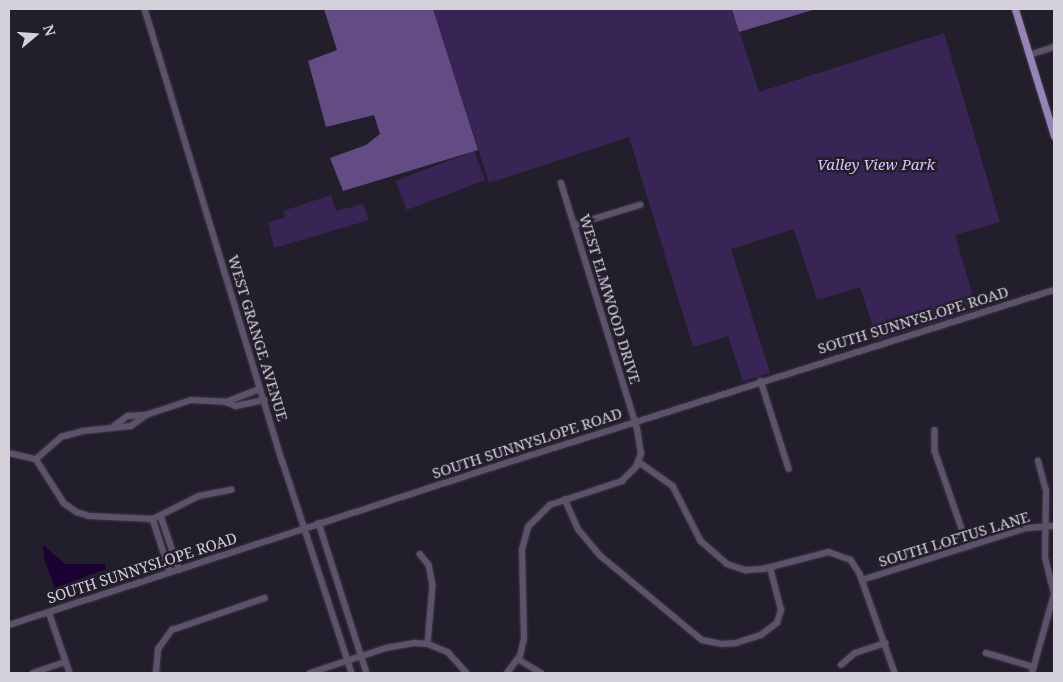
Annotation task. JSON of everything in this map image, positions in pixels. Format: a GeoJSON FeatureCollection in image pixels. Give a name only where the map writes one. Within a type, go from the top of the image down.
{"type":"FeatureCollection","features":[{"type":"Feature","properties":{"kind":"main road"},"geometry":{"type":"LineString","coordinates":[[1015,9],[1054,136]]}},
{"type":"Feature","properties":{"kind":"street","name":"WEST GRANGE AVENUE"},"geometry":{"type":"LineString","coordinates":[[145,9],[260,389],[352,673]]}},
{"type":"Feature","properties":{"kind":"street"},"geometry":{"type":"LineString","coordinates":[[1029,55],[1054,47]]}},
{"type":"Feature","properties":{"kind":"street","name":"WEST ELMWOOD DRIVE"},"geometry":{"type":"LineString","coordinates":[[562,183],[635,422],[641,447],[639,462]]}},
{"type":"Feature","properties":{"kind":"street"},"geometry":{"type":"LineString","coordinates":[[574,225],[640,205]]}},
{"type":"Feature","properties":{"kind":"street","name":"SOUTH SUNNYSLOPE ROAD"},"geometry":{"type":"LineString","coordinates":[[9,625],[305,527],[761,381],[1054,290]]}},
{"type":"Feature","properties":{"kind":"street"},"geometry":{"type":"LineString","coordinates":[[761,381],[789,469]]}},
{"type":"Feature","properties":{"kind":"street"},"geometry":{"type":"LineString","coordinates":[[226,402],[260,389]]}},
{"type":"Feature","properties":{"kind":"street"},"geometry":{"type":"LineString","coordinates":[[114,426],[128,416],[146,415],[191,400],[226,402],[236,406],[264,400]]}},
{"type":"Feature","properties":{"kind":"street"},"geometry":{"type":"LineString","coordinates":[[36,459],[61,437],[114,426],[131,426],[146,415]]}},
{"type":"Feature","properties":{"kind":"street"},"geometry":{"type":"LineString","coordinates":[[935,430],[936,451],[968,546]]}},
{"type":"Feature","properties":{"kind":"street"},"geometry":{"type":"LineString","coordinates":[[9,453],[36,459],[64,503],[77,512],[118,519],[161,516],[199,496],[232,490]]}},
{"type":"Feature","properties":{"kind":"street"},"geometry":{"type":"LineString","coordinates":[[1032,673],[1053,604],[1054,589],[1045,558],[1046,491],[1038,461]]}},
{"type":"Feature","properties":{"kind":"street"},"geometry":{"type":"LineString","coordinates":[[507,673],[518,659],[524,633],[521,562],[525,532],[538,514],[565,499],[622,481],[639,462],[673,486],[701,542],[718,558],[738,568],[770,568],[820,553],[836,553],[851,560],[862,580],[895,673]]}},
{"type":"Feature","properties":{"kind":"street"},"geometry":{"type":"LineString","coordinates":[[565,499],[579,530],[601,556],[702,640],[722,644],[736,643],[773,627],[781,610],[770,568]]}},
{"type":"Feature","properties":{"kind":"street"},"geometry":{"type":"LineString","coordinates":[[161,516],[179,569]]}},
{"type":"Feature","properties":{"kind":"street"},"geometry":{"type":"LineString","coordinates":[[153,518],[170,572]]}},
{"type":"Feature","properties":{"kind":"street"},"geometry":{"type":"LineString","coordinates":[[319,523],[367,673]]}},
{"type":"Feature","properties":{"kind":"street","name":"SOUTH LOFTUS LANE"},"geometry":{"type":"LineString","coordinates":[[862,580],[1026,528],[1054,526]]}},
{"type":"Feature","properties":{"kind":"street"},"geometry":{"type":"LineString","coordinates":[[420,554],[429,565],[433,585],[428,644]]}},
{"type":"Feature","properties":{"kind":"street"},"geometry":{"type":"LineString","coordinates":[[156,673],[158,649],[172,630],[265,598]]}},
{"type":"Feature","properties":{"kind":"street"},"geometry":{"type":"LineString","coordinates":[[49,612],[70,673]]}},
{"type":"Feature","properties":{"kind":"street"},"geometry":{"type":"LineString","coordinates":[[841,665],[855,652],[885,643]]}},
{"type":"Feature","properties":{"kind":"street"},"geometry":{"type":"LineString","coordinates":[[310,673],[348,660],[408,644],[428,644],[454,656],[467,673]]}},
{"type":"Feature","properties":{"kind":"street"},"geometry":{"type":"LineString","coordinates":[[986,653],[1034,667]]}},
{"type":"Feature","properties":{"kind":"street"},"geometry":{"type":"LineString","coordinates":[[518,659],[542,673]]}},
{"type":"Feature","properties":{"kind":"street"},"geometry":{"type":"LineString","coordinates":[[32,673],[65,662]]}},
{"type":"Feature","properties":{"kind":"green space","name":"Valley View Park"},"geometry":{"type":"Polygon","coordinates":[[[433,9],[732,9],[759,92],[944,33],[1000,222],[955,235],[977,310],[877,340],[860,287],[817,300],[794,229],[731,249],[770,373],[743,381],[728,336],[693,347],[629,137],[489,183],[433,9]]]}},
{"type":"Feature","properties":{"kind":"green space"},"geometry":{"type":"Polygon","coordinates":[[[474,151],[485,180],[407,210],[396,181],[474,151]]]}},
{"type":"Feature","properties":{"kind":"green space"},"geometry":{"type":"Polygon","coordinates":[[[331,195],[336,211],[363,204],[369,220],[274,248],[268,222],[285,218],[283,211],[331,195]]]}},
{"type":"Feature","properties":{"kind":"shaded area"},"geometry":{"type":"Polygon","coordinates":[[[324,9],[433,9],[478,150],[343,191],[330,158],[366,145],[380,134],[374,115],[326,127],[308,61],[337,50],[324,9]]]}},
{"type":"Feature","properties":{"kind":"shaded area"},"geometry":{"type":"Polygon","coordinates":[[[732,9],[816,9],[739,32],[732,9]]]}},
{"type":"Feature","properties":{"kind":"shaded area"},"geometry":{"type":"Polygon","coordinates":[[[43,545],[65,564],[105,564],[106,569],[55,588],[44,559],[43,545]]]}}]}
